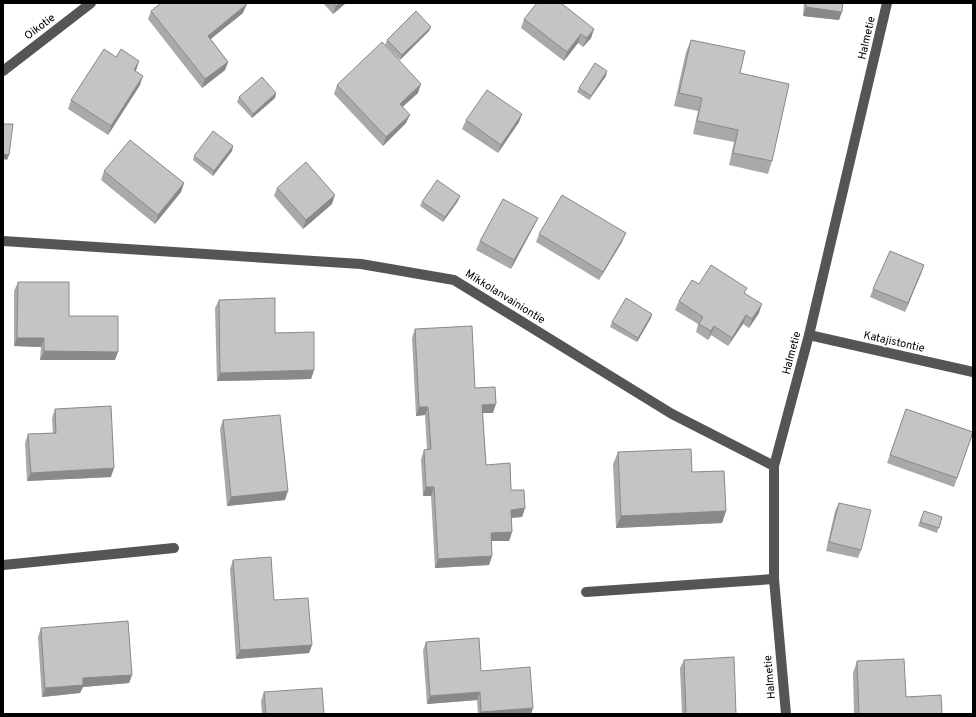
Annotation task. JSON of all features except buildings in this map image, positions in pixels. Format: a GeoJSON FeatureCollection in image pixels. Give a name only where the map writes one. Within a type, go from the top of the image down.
{"type":"FeatureCollection","features":[{"type":"Feature","properties":{"kind":"street","name":"Oikotie"},"geometry":{"type":"LineString","coordinates":[[3,71],[91,3]]}},
{"type":"Feature","properties":{"kind":"street","name":"Halmetie"},"geometry":{"type":"LineString","coordinates":[[786,714],[774,579],[774,466],[809,335],[887,3]]}},
{"type":"Feature","properties":{"kind":"street","name":"Mikkolanvainiontie"},"geometry":{"type":"LineString","coordinates":[[3,241],[360,264],[454,280],[672,414],[774,466]]}},
{"type":"Feature","properties":{"kind":"street","name":"Katajistontie"},"geometry":{"type":"LineString","coordinates":[[809,335],[973,372]]}},
{"type":"Feature","properties":{"kind":"street"},"geometry":{"type":"LineString","coordinates":[[3,565],[174,548]]}},
{"type":"Feature","properties":{"kind":"street"},"geometry":{"type":"LineString","coordinates":[[586,592],[774,579]]}}]}
